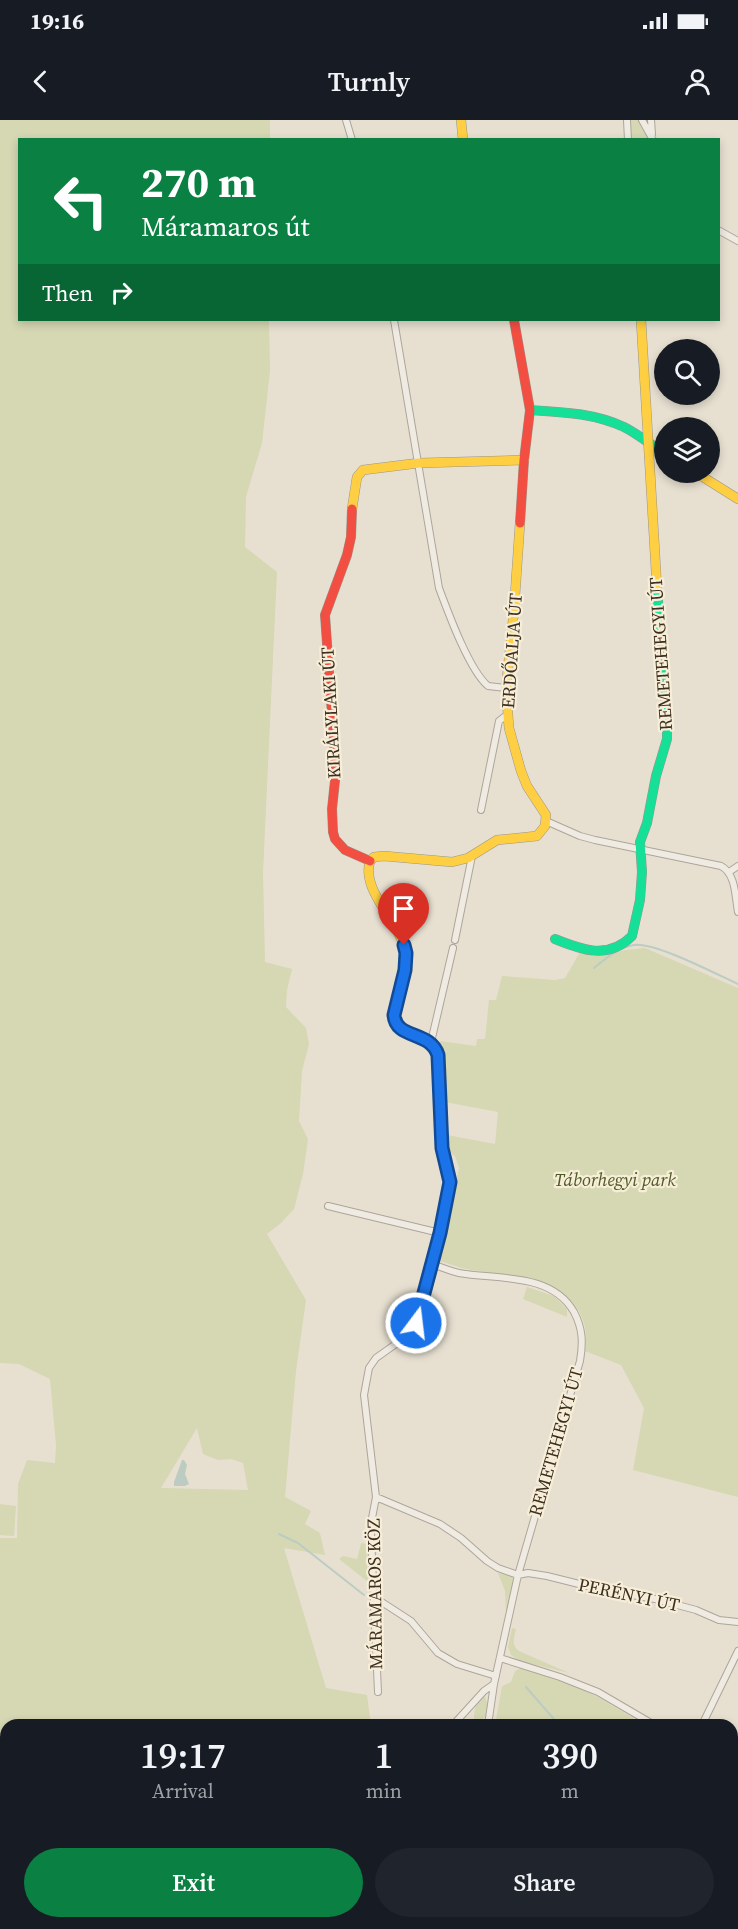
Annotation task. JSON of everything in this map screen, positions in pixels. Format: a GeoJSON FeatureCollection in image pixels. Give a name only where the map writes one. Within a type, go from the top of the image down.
{"type":"FeatureCollection","features":[{"type":"Feature","properties":{"kind":"street"},"geometry":{"type":"LineString","coordinates":[[346,120],[351,138]]}},
{"type":"Feature","properties":{"kind":"street"},"geometry":{"type":"LineString","coordinates":[[461,120],[463,138]]}},
{"type":"Feature","properties":{"kind":"street"},"geometry":{"type":"LineString","coordinates":[[627,120],[628,138]]}},
{"type":"Feature","properties":{"kind":"street"},"geometry":{"type":"LineString","coordinates":[[642,120],[652,138]]}},
{"type":"Feature","properties":{"kind":"street"},"geometry":{"type":"LineString","coordinates":[[651,120],[653,138]]}},
{"type":"Feature","properties":{"kind":"street"},"geometry":{"type":"LineString","coordinates":[[720,231],[738,241]]}},
{"type":"Feature","properties":{"kind":"street"},"geometry":{"type":"LineString","coordinates":[[394,321],[439,588],[447,611],[476,673],[488,686],[506,688]]}},
{"type":"Feature","properties":{"kind":"street","name":"ERDŐALJA ÚT"},"geometry":{"type":"LineString","coordinates":[[514,321],[530,410],[506,688],[507,715],[521,771],[527,786],[543,809],[546,821]]}},
{"type":"Feature","properties":{"kind":"street","name":"REMETEHEGYI ÚT"},"geometry":{"type":"LineString","coordinates":[[555,939],[594,952],[629,940],[632,936],[640,900],[642,872],[640,842],[647,823],[667,730],[641,321]]}},
{"type":"Feature","properties":{"kind":"street"},"geometry":{"type":"LineString","coordinates":[[530,410],[588,415],[624,428],[654,447]]}},
{"type":"Feature","properties":{"kind":"street"},"geometry":{"type":"LineString","coordinates":[[404,464],[413,457],[416,445]]}},
{"type":"Feature","properties":{"kind":"street","name":"KIRÁLYLAKI ÚT"},"geometry":{"type":"LineString","coordinates":[[370,861],[345,850],[335,839],[332,809],[336,771],[326,615],[346,561],[351,540],[354,492],[358,474],[363,470],[404,464],[524,460]]}},
{"type":"Feature","properties":{"kind":"street"},"geometry":{"type":"LineString","coordinates":[[713,483],[738,499]]}},
{"type":"Feature","properties":{"kind":"street"},"geometry":{"type":"LineString","coordinates":[[481,810],[499,721],[507,715]]}},
{"type":"Feature","properties":{"kind":"street"},"geometry":{"type":"LineString","coordinates":[[444,1217],[450,1182],[442,1148],[438,1055],[436,1048],[430,1042],[401,1030],[394,1020],[405,970],[406,953],[400,937],[370,884],[367,868],[370,861],[378,856],[443,862],[461,861],[497,840],[537,836],[546,821],[580,836],[716,864],[729,872],[738,912]]}},
{"type":"Feature","properties":{"kind":"street"},"geometry":{"type":"LineString","coordinates":[[430,1042],[454,944],[472,856]]}},
{"type":"Feature","properties":{"kind":"street"},"geometry":{"type":"LineString","coordinates":[[729,872],[738,866]]}},
{"type":"Feature","properties":{"kind":"street"},"geometry":{"type":"LineString","coordinates":[[328,1206],[440,1233]]}},
{"type":"Feature","properties":{"kind":"street","name":"MÁRAMAROS KÖZ"},"geometry":{"type":"LineString","coordinates":[[378,1692],[370,1536],[376,1497],[364,1395],[369,1368],[375,1358],[407,1336],[416,1323],[444,1217]]}},
{"type":"Feature","properties":{"kind":"street","name":"REMETEHEGYI ÚT"},"geometry":{"type":"LineString","coordinates":[[432,1264],[456,1272],[528,1281],[547,1287],[566,1300],[579,1321],[582,1338],[580,1361],[519,1575],[494,1684],[489,1719]]}},
{"type":"Feature","properties":{"kind":"street","name":"PERÉNYI ÚT"},"geometry":{"type":"LineString","coordinates":[[376,1497],[440,1524],[498,1568],[519,1575],[547,1576],[603,1590],[626,1593],[696,1610],[719,1620],[738,1622]]}},
{"type":"Feature","properties":{"kind":"street"},"geometry":{"type":"LineString","coordinates":[[374,1597],[411,1621],[438,1653],[457,1664],[496,1676]]}},
{"type":"Feature","properties":{"kind":"street"},"geometry":{"type":"LineString","coordinates":[[705,1719],[738,1651]]}},
{"type":"Feature","properties":{"kind":"street"},"geometry":{"type":"LineString","coordinates":[[500,1658],[598,1692],[644,1719]]}},
{"type":"Feature","properties":{"kind":"street"},"geometry":{"type":"LineString","coordinates":[[458,1719],[484,1691],[494,1684]]}},
{"type":"Feature","properties":{"kind":"green space"},"geometry":{"type":"Polygon","coordinates":[[[0,120],[270,120],[270,138],[18,138],[18,321],[269,321],[270,371],[262,443],[246,497],[245,547],[277,572],[263,873],[265,962],[292,969],[286,1007],[306,1028],[309,1044],[302,1071],[299,1121],[308,1139],[303,1174],[294,1209],[267,1234],[306,1300],[296,1371],[285,1497],[311,1511],[305,1524],[320,1533],[325,1555],[284,1548],[326,1688],[367,1695],[370,1719],[0,1719],[0,1538],[17,1538],[18,1484],[27,1460],[55,1463],[56,1445],[50,1379],[19,1364],[0,1363],[0,120]],[[197,1428],[161,1488],[248,1490],[243,1463],[231,1459],[218,1460],[203,1454],[197,1428]]]}},
{"type":"Feature","properties":{"kind":"green space"},"geometry":{"type":"Polygon","coordinates":[[[630,120],[639,120],[648,138],[632,138],[630,120]]]}},
{"type":"Feature","properties":{"kind":"green space","name":"Táborhegyi park"},"geometry":{"type":"Polygon","coordinates":[[[645,948],[738,988],[738,1497],[633,1470],[644,1408],[621,1365],[585,1351],[583,1319],[572,1302],[564,1295],[545,1284],[462,1268],[440,1261],[459,1168],[455,1156],[448,1151],[447,1135],[495,1144],[498,1112],[445,1102],[440,1041],[476,1046],[477,1039],[485,1039],[489,1000],[496,1000],[502,976],[555,980],[565,978],[580,952],[597,953],[645,948]]]}},
{"type":"Feature","properties":{"kind":"green space"},"geometry":{"type":"Polygon","coordinates":[[[527,1287],[554,1296],[567,1309],[567,1317],[523,1299],[527,1287]]]}},
{"type":"Feature","properties":{"kind":"green space"},"geometry":{"type":"Polygon","coordinates":[[[0,1504],[16,1506],[14,1536],[0,1535],[0,1504]]]}},
{"type":"Feature","properties":{"kind":"green space"},"geometry":{"type":"Polygon","coordinates":[[[361,1543],[366,1544],[368,1582],[339,1559],[343,1556],[357,1559],[361,1543]]]}},
{"type":"Feature","properties":{"kind":"green space"},"geometry":{"type":"Polygon","coordinates":[[[498,1573],[512,1576],[514,1581],[506,1613],[505,1591],[498,1573]]]}},
{"type":"Feature","properties":{"kind":"green space"},"geometry":{"type":"Polygon","coordinates":[[[512,1628],[516,1629],[514,1644],[516,1649],[569,1673],[520,1661],[511,1655],[508,1647],[512,1628]]]}},
{"type":"Feature","properties":{"kind":"green space"},"geometry":{"type":"Polygon","coordinates":[[[521,1668],[580,1688],[635,1719],[496,1719],[502,1686],[511,1682],[515,1671],[521,1668]]]}},
{"type":"Feature","properties":{"kind":"green space"},"geometry":{"type":"Polygon","coordinates":[[[484,1695],[486,1714],[483,1719],[473,1719],[476,1705],[484,1695]]]}},
{"type":"Feature","properties":{"kind":"shaded area"},"geometry":{"type":"Polygon","coordinates":[[[182,1460],[187,1465],[185,1474],[189,1484],[174,1486],[174,1482],[182,1460]]]}},
{"type":"Feature","properties":{"kind":"waterway"},"geometry":{"type":"LineString","coordinates":[[594,968],[623,948],[644,945],[686,960],[738,984]]}},
{"type":"Feature","properties":{"kind":"waterway"},"geometry":{"type":"LineString","coordinates":[[279,1534],[298,1543],[364,1595]]}},
{"type":"Feature","properties":{"kind":"waterway"},"geometry":{"type":"LineString","coordinates":[[526,1687],[554,1719]]}},
{"type":"Feature","properties":{"kind":"traffic: fast"},"geometry":{"type":"LineString","coordinates":[[530,410],[578,414],[613,422],[654,446]]}},
{"type":"Feature","properties":{"kind":"traffic: fast"},"geometry":{"type":"LineString","coordinates":[[555,939],[575,947],[595,951],[614,948],[632,936],[640,900],[642,872],[640,842],[647,823],[656,776],[667,739],[657,588]]}},
{"type":"Feature","properties":{"kind":"traffic: slow"},"geometry":{"type":"LineString","coordinates":[[461,120],[463,138]]}},
{"type":"Feature","properties":{"kind":"traffic: slow"},"geometry":{"type":"LineString","coordinates":[[641,321],[657,588]]}},
{"type":"Feature","properties":{"kind":"traffic: slow"},"geometry":{"type":"LineString","coordinates":[[352,509],[357,477],[363,470],[419,463],[524,460]]}},
{"type":"Feature","properties":{"kind":"traffic: slow"},"geometry":{"type":"LineString","coordinates":[[713,483],[738,499]]}},
{"type":"Feature","properties":{"kind":"traffic: slow"},"geometry":{"type":"LineString","coordinates":[[370,861],[374,857],[384,856],[452,862],[468,858],[497,840],[537,836],[545,826],[546,815],[527,786],[509,728],[506,688],[520,523]]}},
{"type":"Feature","properties":{"kind":"traffic: slow"},"geometry":{"type":"LineString","coordinates":[[370,861],[369,872],[375,894],[405,949],[405,968],[395,1008],[396,1022],[399,1027],[428,1042],[438,1055],[442,1148],[450,1182],[444,1217]]}},
{"type":"Feature","properties":{"kind":"traffic: jam"},"geometry":{"type":"LineString","coordinates":[[514,321],[530,410],[520,523]]}},
{"type":"Feature","properties":{"kind":"traffic: jam"},"geometry":{"type":"LineString","coordinates":[[352,509],[351,537],[347,555],[325,615],[336,771],[332,809],[333,832],[335,839],[345,850],[370,861]]}},
{"type":"Feature","properties":{"kind":"route"},"geometry":{"type":"LineString","coordinates":[[404,945],[405,970],[394,1020],[401,1030],[426,1039],[436,1048],[442,1148],[450,1182],[444,1217],[416,1323]]}}]}
